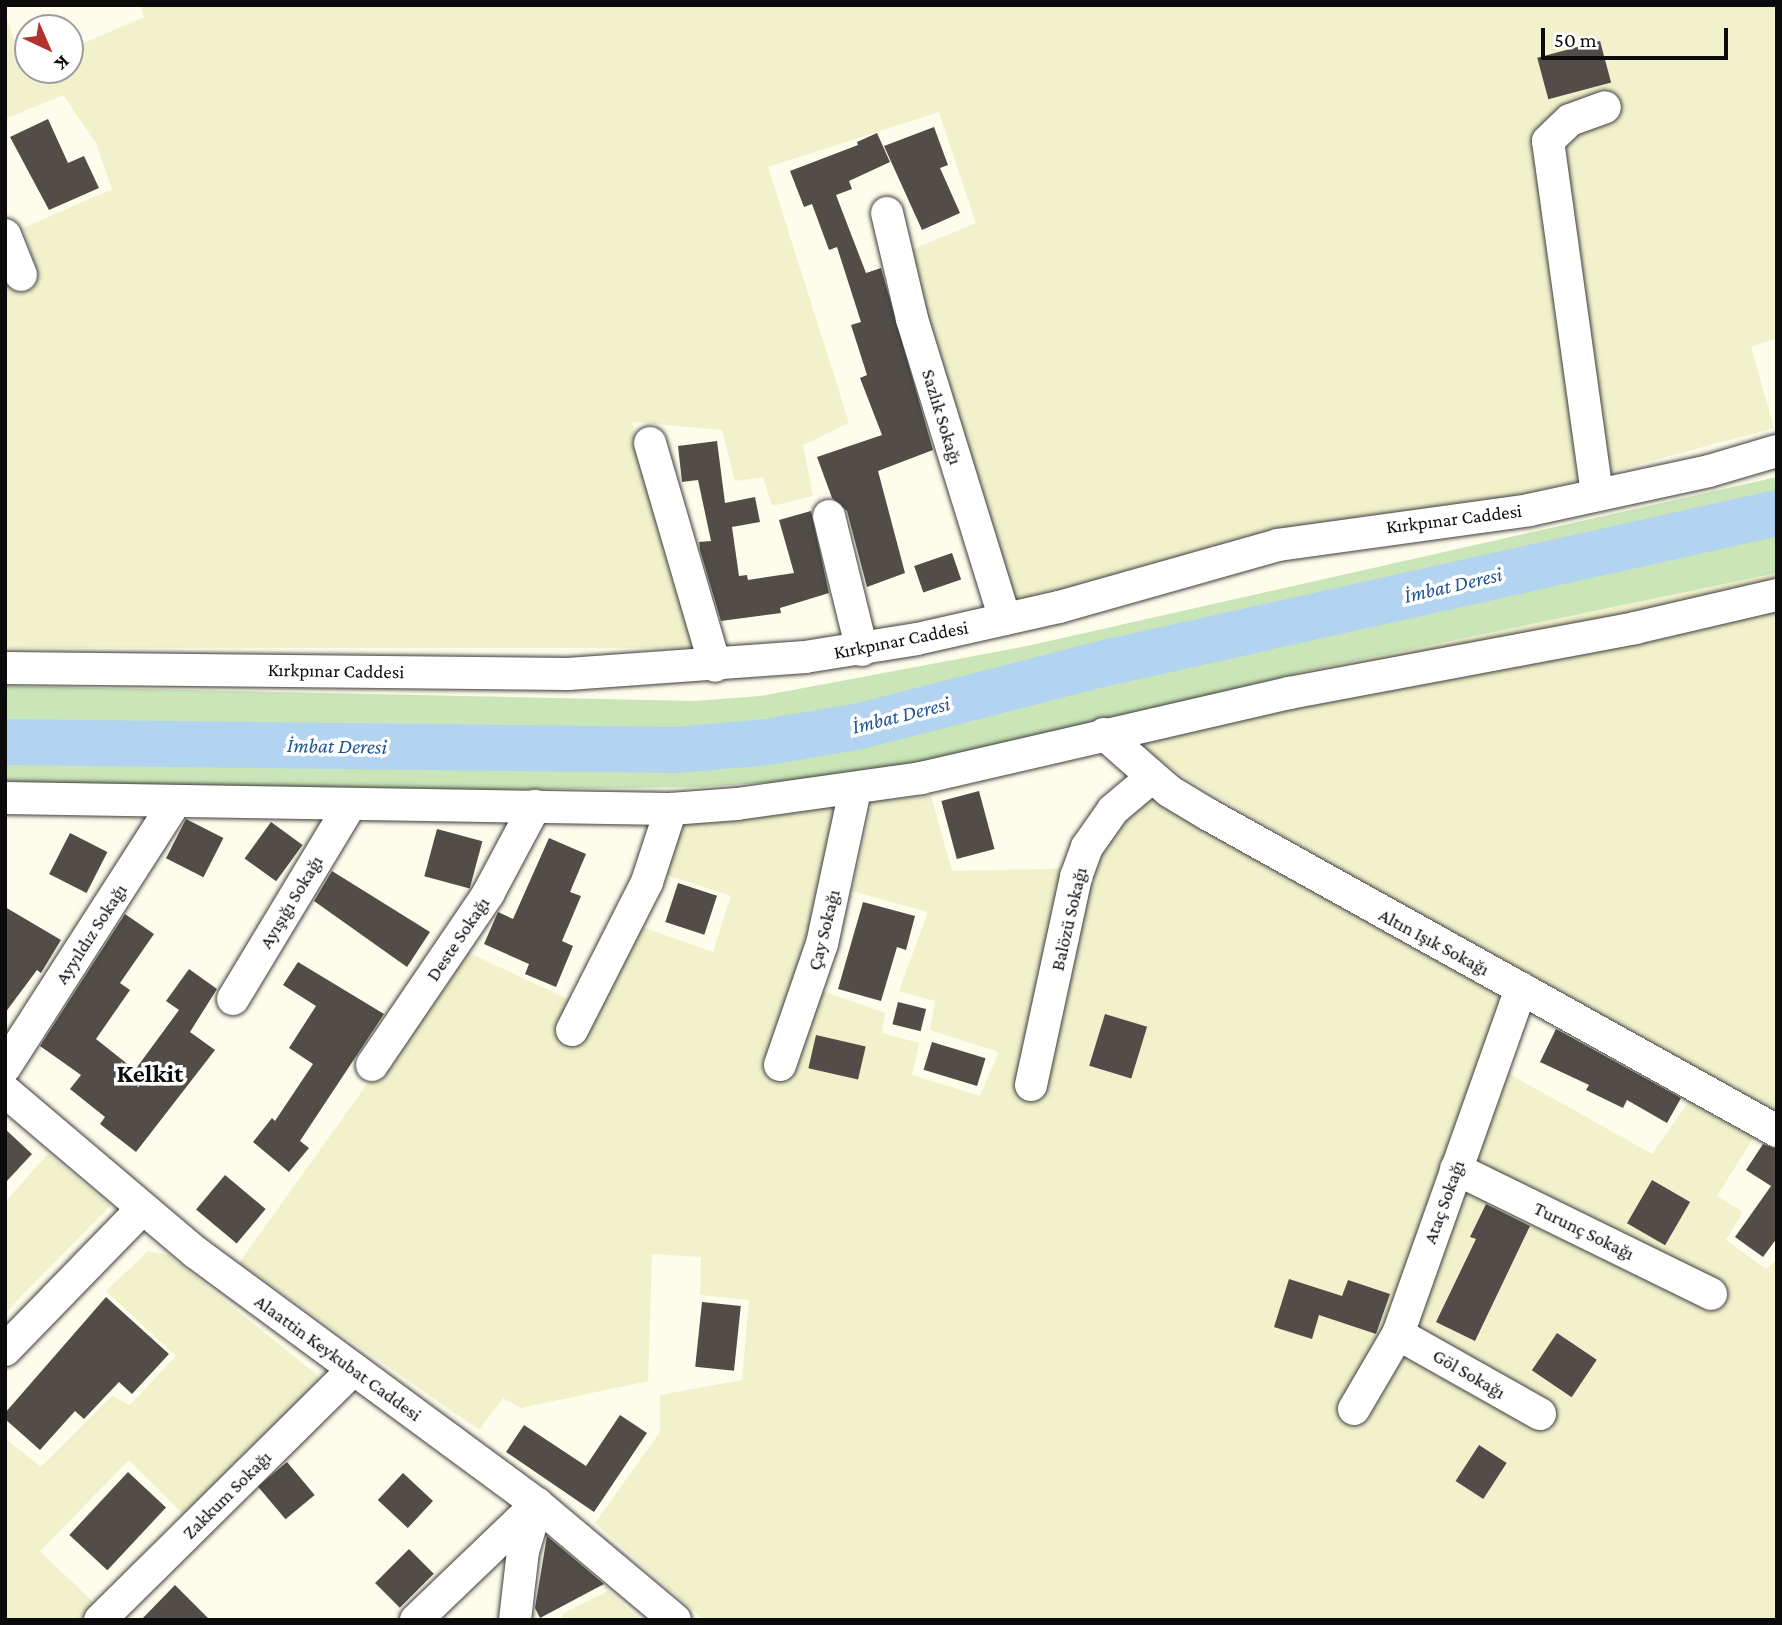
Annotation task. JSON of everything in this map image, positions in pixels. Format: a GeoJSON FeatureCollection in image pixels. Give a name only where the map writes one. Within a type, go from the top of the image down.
{"type":"FeatureCollection","features":[{"type":"Feature","properties":{"kind":"street"},"geometry":{"type":"LineString","coordinates":[[1597,495],[1548,141],[1570,120],[1605,107]]}},
{"type":"Feature","properties":{"kind":"street","name":"Sazlık Sokağı"},"geometry":{"type":"LineString","coordinates":[[887,213],[912,319],[1005,619]]}},
{"type":"Feature","properties":{"kind":"street"},"geometry":{"type":"LineString","coordinates":[[5,235],[21,275]]}},
{"type":"Feature","properties":{"kind":"street"},"geometry":{"type":"LineString","coordinates":[[650,443],[715,666]]}},
{"type":"Feature","properties":{"kind":"street","name":"Kırkpınar Caddesi"},"geometry":{"type":"LineString","coordinates":[[5,668],[569,674],[715,666],[862,650],[1005,619],[1278,545],[1529,510],[1709,471],[1777,451]]}},
{"type":"Feature","properties":{"kind":"street"},"geometry":{"type":"LineString","coordinates":[[829,516],[862,650]]}},
{"type":"Feature","properties":{"kind":"street"},"geometry":{"type":"LineString","coordinates":[[5,798],[671,808],[855,790],[1002,762],[1104,734],[1289,692],[1635,628],[1777,595]]}},
{"type":"Feature","properties":{"kind":"street","name":"Altın Işık Sokağı"},"geometry":{"type":"LineString","coordinates":[[1104,734],[1152,777],[1388,918],[1521,988],[1777,1131]]}},
{"type":"Feature","properties":{"kind":"street","name":"Balözü Sokağı"},"geometry":{"type":"LineString","coordinates":[[1031,1085],[1076,877],[1087,847],[1114,810],[1152,777]]}},
{"type":"Feature","properties":{"kind":"street","name":"Çay Sokağı"},"geometry":{"type":"LineString","coordinates":[[780,1065],[822,944],[855,790]]}},
{"type":"Feature","properties":{"kind":"street","name":"Ayyıldız Sokağı"},"geometry":{"type":"LineString","coordinates":[[5,1067],[176,801]]}},
{"type":"Feature","properties":{"kind":"street","name":"Ayışığı Sokağı"},"geometry":{"type":"LineString","coordinates":[[233,999],[350,805]]}},
{"type":"Feature","properties":{"kind":"street","name":"Deste Sokağı"},"geometry":{"type":"LineString","coordinates":[[372,1065],[481,905],[535,806]]}},
{"type":"Feature","properties":{"kind":"street"},"geometry":{"type":"LineString","coordinates":[[572,1030],[647,882],[671,808]]}},
{"type":"Feature","properties":{"kind":"street","name":"Ataç Sokağı"},"geometry":{"type":"LineString","coordinates":[[1354,1409],[1398,1334],[1521,988]]}},
{"type":"Feature","properties":{"kind":"street","name":"Alaattin Keykubat Caddesi"},"geometry":{"type":"LineString","coordinates":[[5,1091],[142,1209],[537,1504],[675,1620]]}},
{"type":"Feature","properties":{"kind":"street","name":"Turunç Sokağı"},"geometry":{"type":"LineString","coordinates":[[1456,1169],[1711,1294]]}},
{"type":"Feature","properties":{"kind":"street"},"geometry":{"type":"LineString","coordinates":[[5,1350],[142,1209]]}},
{"type":"Feature","properties":{"kind":"street","name":"Göl Sokağı"},"geometry":{"type":"LineString","coordinates":[[1398,1334],[1540,1414]]}},
{"type":"Feature","properties":{"kind":"street","name":"Zakkum Sokağı"},"geometry":{"type":"LineString","coordinates":[[100,1620],[354,1369]]}},
{"type":"Feature","properties":{"kind":"street"},"geometry":{"type":"LineString","coordinates":[[416,1620],[537,1504]]}},
{"type":"Feature","properties":{"kind":"street"},"geometry":{"type":"LineString","coordinates":[[515,1620],[523,1551],[537,1504]]}},
{"type":"Feature","properties":{"kind":"green space"},"geometry":{"type":"Polygon","coordinates":[[[140,5],[1777,5],[1777,338],[1751,347],[1774,428],[1528,494],[1385,514],[1237,543],[1015,606],[906,252],[976,223],[939,112],[768,167],[849,423],[803,445],[813,496],[772,506],[763,477],[735,481],[722,430],[632,422],[697,648],[5,648],[5,285],[38,273],[23,228],[112,189],[96,143],[63,95],[5,119],[5,14],[14,40],[14,84],[84,84],[84,43],[144,17],[140,5]]]}},
{"type":"Feature","properties":{"kind":"green space"},"geometry":{"type":"Polygon","coordinates":[[[1777,477],[1777,573],[1301,672],[1109,721],[856,777],[699,787],[303,792],[5,781],[5,686],[694,701],[760,696],[1027,646],[1777,477]]]}},
{"type":"Feature","properties":{"kind":"green space"},"geometry":{"type":"Polygon","coordinates":[[[1777,573],[1777,1112],[1371,888],[1178,773],[1109,721],[1301,672],[1777,573]]]}},
{"type":"Feature","properties":{"kind":"green space"},"geometry":{"type":"Polygon","coordinates":[[[931,796],[952,871],[1094,868],[1108,833],[1149,799],[1165,801],[1509,996],[1486,1061],[1652,1154],[1692,1097],[1755,1135],[1717,1196],[1743,1212],[1726,1240],[1766,1269],[1777,1259],[1777,1620],[704,1620],[595,1523],[660,1432],[660,1395],[742,1380],[749,1300],[700,1295],[701,1257],[652,1254],[648,1381],[521,1408],[503,1398],[479,1430],[239,1263],[463,950],[593,1011],[639,926],[713,952],[731,896],[661,873],[680,821],[837,806],[797,982],[885,1013],[882,1033],[919,1043],[912,1075],[980,1096],[999,1052],[930,1030],[935,1001],[899,991],[928,912],[852,891],[873,800],[931,796]]]}},
{"type":"Feature","properties":{"kind":"green space"},"geometry":{"type":"Polygon","coordinates":[[[48,1154],[110,1206],[5,1313],[5,1202],[48,1154]]]}},
{"type":"Feature","properties":{"kind":"green space"},"geometry":{"type":"Polygon","coordinates":[[[148,1251],[168,1255],[316,1374],[319,1382],[185,1516],[129,1460],[40,1551],[96,1605],[80,1620],[5,1620],[5,1438],[41,1467],[112,1396],[130,1405],[176,1356],[106,1291],[148,1251]]]}},
{"type":"Feature","properties":{"kind":"green space"},"geometry":{"type":"Polygon","coordinates":[[[608,1591],[641,1620],[563,1620],[562,1614],[608,1591]]]}},
{"type":"Feature","properties":{"kind":"building"},"geometry":{"type":"Polygon","coordinates":[[[1600,41],[1611,83],[1548,99],[1537,58],[1600,41]]]}},
{"type":"Feature","properties":{"kind":"building"},"geometry":{"type":"Polygon","coordinates":[[[48,119],[68,163],[84,156],[99,188],[49,210],[10,137],[48,119]]]}},
{"type":"Feature","properties":{"kind":"building"},"geometry":{"type":"Polygon","coordinates":[[[934,127],[948,165],[940,168],[960,213],[922,230],[884,146],[934,127]]]}},
{"type":"Feature","properties":{"kind":"building"},"geometry":{"type":"Polygon","coordinates":[[[877,133],[890,162],[849,181],[852,189],[836,195],[866,273],[881,268],[933,450],[878,471],[905,573],[867,587],[847,511],[832,498],[817,457],[882,435],[860,378],[867,375],[851,325],[861,322],[837,247],[829,250],[812,204],[804,207],[790,171],[858,145],[857,142],[877,133]]]}},
{"type":"Feature","properties":{"kind":"building"},"geometry":{"type":"Polygon","coordinates":[[[717,441],[725,503],[755,497],[760,522],[732,527],[739,576],[747,575],[748,580],[794,573],[779,520],[811,511],[829,593],[780,608],[781,613],[721,621],[700,550],[699,542],[711,541],[698,480],[682,482],[678,446],[717,441]]]}},
{"type":"Feature","properties":{"kind":"building"},"geometry":{"type":"Polygon","coordinates":[[[952,553],[961,579],[923,592],[914,566],[952,553]]]}},
{"type":"Feature","properties":{"kind":"building"},"geometry":{"type":"Polygon","coordinates":[[[979,791],[995,849],[957,859],[941,801],[979,791]]]}},
{"type":"Feature","properties":{"kind":"building"},"geometry":{"type":"Polygon","coordinates":[[[186,819],[223,838],[203,877],[166,858],[186,819]]]}},
{"type":"Feature","properties":{"kind":"building"},"geometry":{"type":"Polygon","coordinates":[[[271,822],[303,845],[276,881],[245,858],[271,822]]]}},
{"type":"Feature","properties":{"kind":"building"},"geometry":{"type":"Polygon","coordinates":[[[437,829],[482,841],[470,888],[424,876],[437,829]]]}},
{"type":"Feature","properties":{"kind":"building"},"geometry":{"type":"Polygon","coordinates":[[[70,833],[107,852],[87,893],[49,874],[70,833]]]}},
{"type":"Feature","properties":{"kind":"building"},"geometry":{"type":"Polygon","coordinates":[[[549,838],[586,854],[570,892],[581,896],[562,941],[573,946],[556,987],[525,974],[529,964],[484,944],[498,912],[513,919],[549,838]]]}},
{"type":"Feature","properties":{"kind":"building"},"geometry":{"type":"Polygon","coordinates":[[[332,871],[430,932],[407,967],[314,901],[332,871]]]}},
{"type":"Feature","properties":{"kind":"building"},"geometry":{"type":"Polygon","coordinates":[[[678,883],[717,896],[704,935],[665,922],[678,883]]]}},
{"type":"Feature","properties":{"kind":"building"},"geometry":{"type":"Polygon","coordinates":[[[863,902],[915,916],[906,950],[897,947],[881,1001],[838,989],[863,902]]]}},
{"type":"Feature","properties":{"kind":"building"},"geometry":{"type":"Polygon","coordinates":[[[5,907],[61,940],[41,973],[37,970],[5,1013],[5,907]]]}},
{"type":"Feature","properties":{"kind":"building"},"geometry":{"type":"Polygon","coordinates":[[[125,914],[154,934],[120,983],[130,990],[96,1039],[135,1070],[179,1010],[166,1001],[189,969],[217,989],[190,1032],[215,1050],[136,1152],[100,1124],[105,1117],[70,1089],[81,1075],[40,1046],[125,914]]]}},
{"type":"Feature","properties":{"kind":"building"},"geometry":{"type":"Polygon","coordinates":[[[298,962],[384,1014],[300,1141],[309,1148],[289,1172],[253,1142],[272,1118],[275,1121],[313,1064],[289,1048],[316,1006],[283,985],[298,962]]]}},
{"type":"Feature","properties":{"kind":"building"},"geometry":{"type":"Polygon","coordinates":[[[898,1002],[926,1009],[921,1031],[892,1024],[898,1002]]]}},
{"type":"Feature","properties":{"kind":"building"},"geometry":{"type":"Polygon","coordinates":[[[1105,1014],[1147,1027],[1131,1079],[1089,1066],[1105,1014]]]}},
{"type":"Feature","properties":{"kind":"building"},"geometry":{"type":"Polygon","coordinates":[[[1556,1029],[1681,1098],[1667,1123],[1627,1100],[1623,1108],[1586,1090],[1589,1085],[1540,1062],[1556,1029]]]}},
{"type":"Feature","properties":{"kind":"building"},"geometry":{"type":"Polygon","coordinates":[[[816,1035],[866,1046],[858,1080],[808,1068],[816,1035]]]}},
{"type":"Feature","properties":{"kind":"building"},"geometry":{"type":"Polygon","coordinates":[[[932,1042],[986,1058],[977,1086],[924,1070],[932,1042]]]}},
{"type":"Feature","properties":{"kind":"building"},"geometry":{"type":"Polygon","coordinates":[[[5,1129],[32,1154],[5,1183],[5,1129]]]}},
{"type":"Feature","properties":{"kind":"building"},"geometry":{"type":"Polygon","coordinates":[[[1763,1144],[1777,1149],[1777,1238],[1763,1257],[1735,1237],[1771,1186],[1746,1170],[1763,1144]]]}},
{"type":"Feature","properties":{"kind":"building"},"geometry":{"type":"Polygon","coordinates":[[[225,1175],[266,1209],[237,1244],[196,1209],[225,1175]]]}},
{"type":"Feature","properties":{"kind":"building"},"geometry":{"type":"Polygon","coordinates":[[[1652,1180],[1690,1202],[1665,1245],[1627,1223],[1652,1180]]]}},
{"type":"Feature","properties":{"kind":"building"},"geometry":{"type":"Polygon","coordinates":[[[1486,1204],[1530,1226],[1475,1341],[1436,1322],[1476,1239],[1470,1237],[1486,1204]]]}},
{"type":"Feature","properties":{"kind":"building"},"geometry":{"type":"Polygon","coordinates":[[[1289,1279],[1342,1296],[1348,1280],[1390,1294],[1376,1334],[1319,1315],[1312,1339],[1274,1327],[1289,1279]]]}},
{"type":"Feature","properties":{"kind":"building"},"geometry":{"type":"Polygon","coordinates":[[[106,1297],[169,1354],[132,1394],[119,1382],[84,1419],[75,1411],[40,1450],[5,1419],[5,1413],[106,1297]]]}},
{"type":"Feature","properties":{"kind":"building"},"geometry":{"type":"Polygon","coordinates":[[[702,1302],[741,1306],[734,1371],[695,1367],[702,1302]]]}},
{"type":"Feature","properties":{"kind":"building"},"geometry":{"type":"Polygon","coordinates":[[[1557,1333],[1597,1360],[1572,1397],[1532,1370],[1557,1333]]]}},
{"type":"Feature","properties":{"kind":"building"},"geometry":{"type":"Polygon","coordinates":[[[620,1415],[647,1433],[594,1512],[506,1452],[524,1425],[586,1466],[620,1415]]]}},
{"type":"Feature","properties":{"kind":"building"},"geometry":{"type":"Polygon","coordinates":[[[1479,1445],[1507,1463],[1483,1499],[1456,1481],[1479,1445]]]}},
{"type":"Feature","properties":{"kind":"building"},"geometry":{"type":"Polygon","coordinates":[[[287,1462],[315,1495],[286,1519],[258,1486],[287,1462]]]}},
{"type":"Feature","properties":{"kind":"building"},"geometry":{"type":"Polygon","coordinates":[[[128,1472],[166,1507],[107,1570],[69,1535],[128,1472]]]}},
{"type":"Feature","properties":{"kind":"building"},"geometry":{"type":"Polygon","coordinates":[[[403,1473],[433,1501],[408,1528],[378,1500],[403,1473]]]}},
{"type":"Feature","properties":{"kind":"building"},"geometry":{"type":"Polygon","coordinates":[[[547,1536],[604,1584],[540,1618],[535,1608],[547,1536]]]}},
{"type":"Feature","properties":{"kind":"building"},"geometry":{"type":"Polygon","coordinates":[[[409,1549],[434,1574],[400,1608],[375,1583],[409,1549]]]}},
{"type":"Feature","properties":{"kind":"building"},"geometry":{"type":"Polygon","coordinates":[[[175,1585],[210,1620],[141,1620],[175,1585]]]}},
{"type":"Feature","properties":{"kind":"waterway","name":"İmbat Deresi"},"geometry":{"type":"LineString","coordinates":[[5,742],[676,750],[767,742],[856,727],[1110,662],[1777,513]]}},
{"type":"Feature","properties":{"kind":"district","name":"Kelkit"},"geometry":{"type":"Point","coordinates":[150,1074]}}]}
